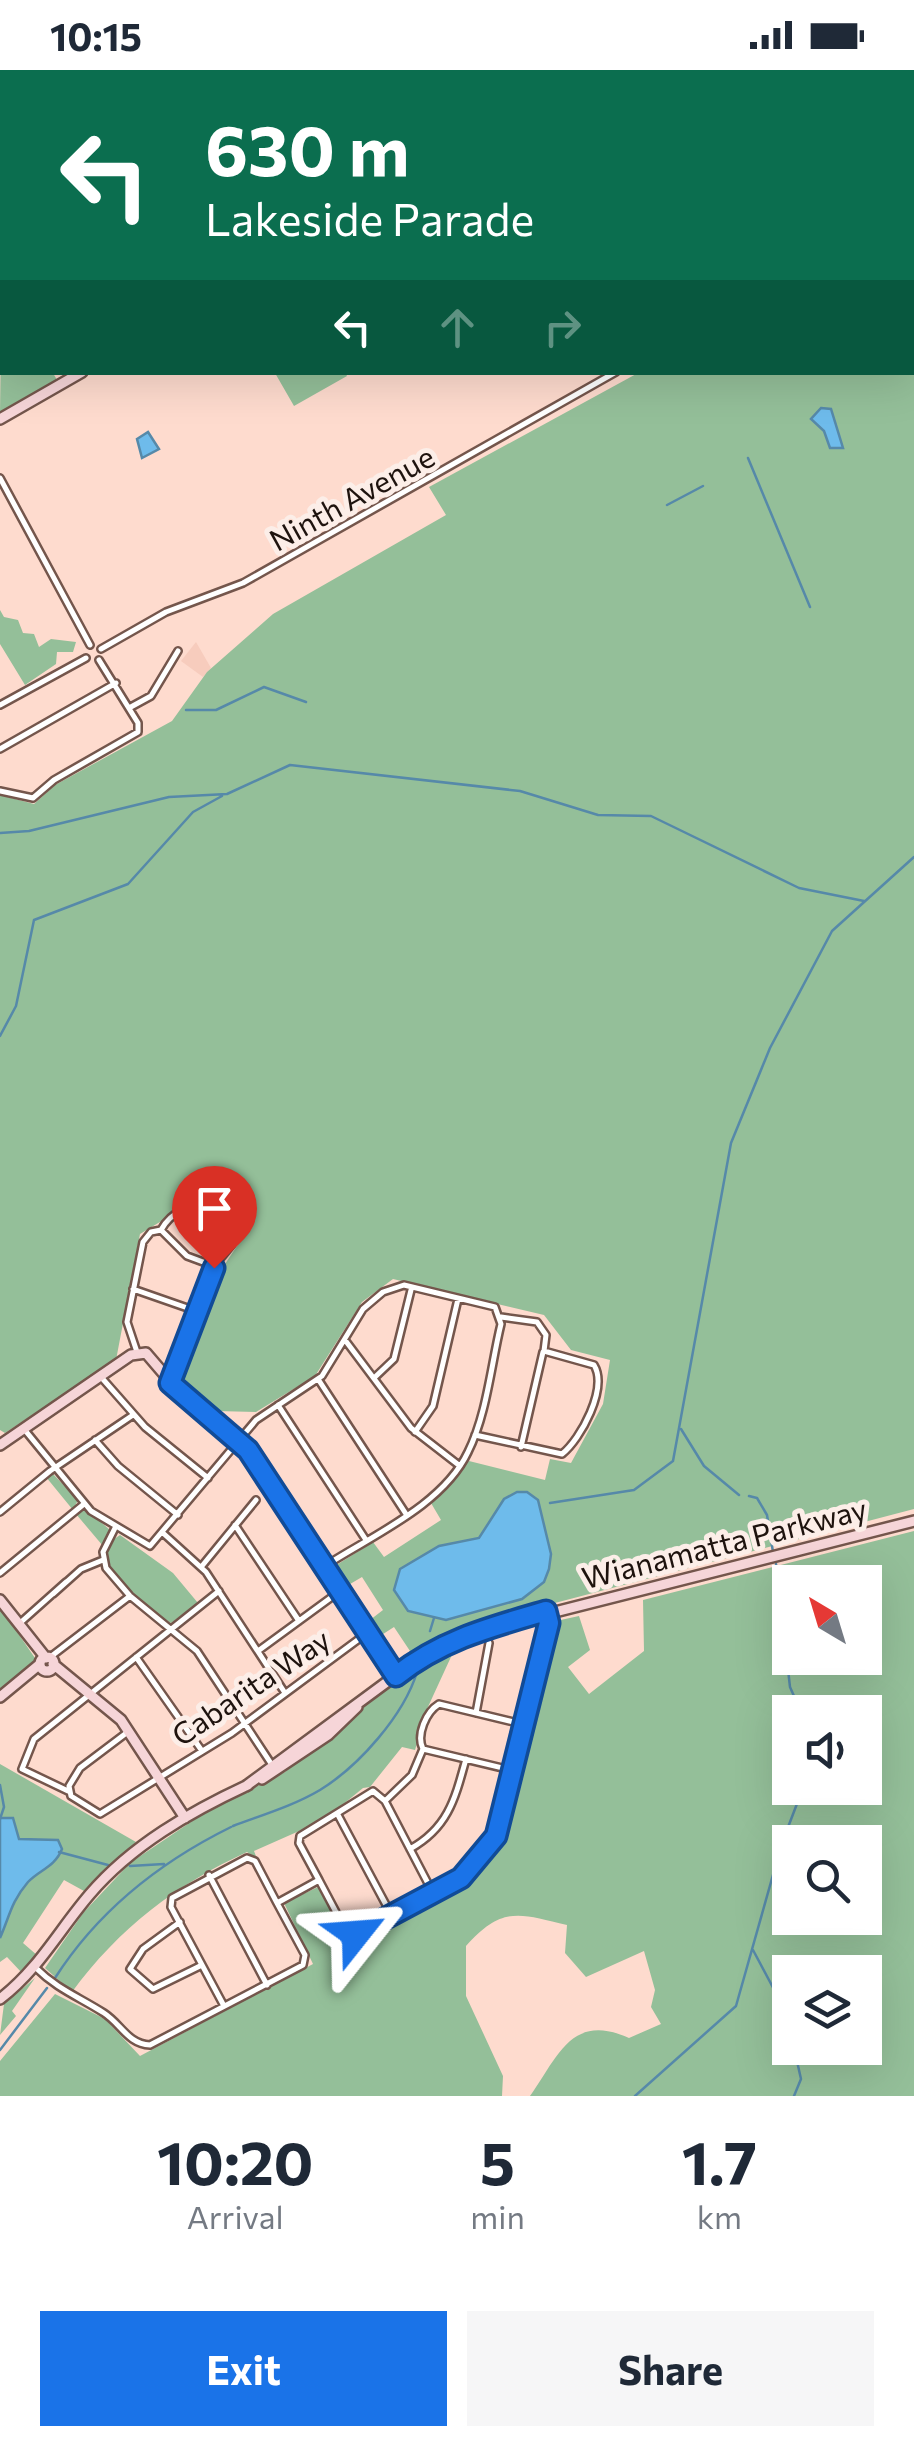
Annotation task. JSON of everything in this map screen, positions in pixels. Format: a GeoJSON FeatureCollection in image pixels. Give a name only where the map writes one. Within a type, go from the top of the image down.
{"type":"FeatureCollection","features":[{"type":"Feature","properties":{"kind":"street"},"geometry":{"type":"LineString","coordinates":[[0,418],[77,375]]}},
{"type":"Feature","properties":{"kind":"street","name":"Ninth Avenue"},"geometry":{"type":"LineString","coordinates":[[101,648],[166,612],[233,588],[611,375]]}},
{"type":"Feature","properties":{"kind":"street"},"geometry":{"type":"LineString","coordinates":[[0,478],[90,645],[86,658]]}},
{"type":"Feature","properties":{"kind":"street"},"geometry":{"type":"LineString","coordinates":[[0,791],[33,798],[54,780],[137,734],[139,726],[130,708],[99,660],[101,648],[90,645]]}},
{"type":"Feature","properties":{"kind":"street"},"geometry":{"type":"LineString","coordinates":[[130,708],[152,694],[178,651]]}},
{"type":"Feature","properties":{"kind":"street"},"geometry":{"type":"LineString","coordinates":[[0,706],[86,658],[99,660]]}},
{"type":"Feature","properties":{"kind":"street"},"geometry":{"type":"LineString","coordinates":[[0,749],[116,684]]}},
{"type":"Feature","properties":{"kind":"street"},"geometry":{"type":"LineString","coordinates":[[137,1352],[127,1325],[144,1242],[153,1230],[161,1230],[193,1204],[216,1205],[232,1240],[214,1266],[170,1383]]}},
{"type":"Feature","properties":{"kind":"street"},"geometry":{"type":"LineString","coordinates":[[161,1230],[188,1256],[214,1266]]}},
{"type":"Feature","properties":{"kind":"street"},"geometry":{"type":"LineString","coordinates":[[399,1286],[422,1291]]}},
{"type":"Feature","properties":{"kind":"street"},"geometry":{"type":"LineString","coordinates":[[24,1429],[84,1504],[146,1546],[163,1534],[239,1440],[278,1404],[318,1379],[367,1304],[399,1286],[492,1306],[501,1318],[475,1436],[460,1466],[441,1489],[324,1567]]}},
{"type":"Feature","properties":{"kind":"street"},"geometry":{"type":"LineString","coordinates":[[133,1288],[199,1312]]}},
{"type":"Feature","properties":{"kind":"street"},"geometry":{"type":"LineString","coordinates":[[374,1378],[394,1359],[411,1290]]}},
{"type":"Feature","properties":{"kind":"street"},"geometry":{"type":"LineString","coordinates":[[415,1432],[433,1406],[458,1298]]}},
{"type":"Feature","properties":{"kind":"street"},"geometry":{"type":"LineString","coordinates":[[501,1318],[513,1316],[540,1324],[546,1336],[521,1447]]}},
{"type":"Feature","properties":{"kind":"street"},"geometry":{"type":"LineString","coordinates":[[344,1340],[415,1432],[460,1466]]}},
{"type":"Feature","properties":{"kind":"street"},"geometry":{"type":"LineString","coordinates":[[475,1436],[564,1453],[596,1391],[598,1372],[594,1365],[544,1351]]}},
{"type":"Feature","properties":{"kind":"street"},"geometry":{"type":"LineString","coordinates":[[0,1445],[137,1352],[146,1353],[170,1383],[239,1440],[396,1676]]}},
{"type":"Feature","properties":{"kind":"street"},"geometry":{"type":"LineString","coordinates":[[124,1361],[140,1356],[152,1362]]}},
{"type":"Feature","properties":{"kind":"street"},"geometry":{"type":"LineString","coordinates":[[102,1377],[132,1415],[208,1478]]}},
{"type":"Feature","properties":{"kind":"street"},"geometry":{"type":"LineString","coordinates":[[318,1379],[406,1514]]}},
{"type":"Feature","properties":{"kind":"street"},"geometry":{"type":"LineString","coordinates":[[278,1404],[366,1540]]}},
{"type":"Feature","properties":{"kind":"street"},"geometry":{"type":"LineString","coordinates":[[0,1512],[55,1467],[132,1415]]}},
{"type":"Feature","properties":{"kind":"street"},"geometry":{"type":"LineString","coordinates":[[95,1440],[118,1466],[178,1515]]}},
{"type":"Feature","properties":{"kind":"street"},"geometry":{"type":"LineString","coordinates":[[202,1566],[256,1500]]}},
{"type":"Feature","properties":{"kind":"street"},"geometry":{"type":"LineString","coordinates":[[0,1573],[84,1504]]}},
{"type":"Feature","properties":{"kind":"street","name":"Wianamatta Parkway"},"geometry":{"type":"LineString","coordinates":[[0,1999],[36,1968],[102,1880],[143,1844],[328,1735],[362,1700],[453,1640],[546,1611],[914,1521]]}},
{"type":"Feature","properties":{"kind":"street"},"geometry":{"type":"LineString","coordinates":[[236,1525],[298,1621]]}},
{"type":"Feature","properties":{"kind":"street"},"geometry":{"type":"LineString","coordinates":[[18,1625],[66,1582],[102,1560],[115,1528]]}},
{"type":"Feature","properties":{"kind":"street"},"geometry":{"type":"LineString","coordinates":[[163,1534],[202,1566],[286,1694]]}},
{"type":"Feature","properties":{"kind":"street"},"geometry":{"type":"LineString","coordinates":[[102,1560],[130,1596],[197,1652],[274,1768]]}},
{"type":"Feature","properties":{"kind":"street"},"geometry":{"type":"LineString","coordinates":[[258,1652],[340,1590]]}},
{"type":"Feature","properties":{"kind":"street"},"geometry":{"type":"LineString","coordinates":[[129,1732],[80,1768],[68,1791],[26,1772],[22,1762],[36,1736],[219,1591]]}},
{"type":"Feature","properties":{"kind":"street"},"geometry":{"type":"LineString","coordinates":[[0,1697],[130,1596]]}},
{"type":"Feature","properties":{"kind":"street"},"geometry":{"type":"LineString","coordinates":[[0,1600],[47,1662],[129,1732],[185,1818]]}},
{"type":"Feature","properties":{"kind":"street"},"geometry":{"type":"LineString","coordinates":[[434,1894],[385,1801],[368,1791],[338,1816],[299,1838],[350,1934],[392,1916],[434,1894],[466,1875],[496,1836],[549,1632],[546,1611]]}},
{"type":"Feature","properties":{"kind":"street","name":"Cabarita Way"},"geometry":{"type":"LineString","coordinates":[[68,1791],[103,1814],[157,1775],[244,1724],[367,1633]]}},
{"type":"Feature","properties":{"kind":"street"},"geometry":{"type":"LineString","coordinates":[[476,1712],[490,1644]]}},
{"type":"Feature","properties":{"kind":"street"},"geometry":{"type":"LineString","coordinates":[[136,1657],[202,1751]]}},
{"type":"Feature","properties":{"kind":"street"},"geometry":{"type":"LineString","coordinates":[[385,1801],[412,1776],[423,1749],[423,1727],[435,1706],[526,1725]]}},
{"type":"Feature","properties":{"kind":"street"},"geometry":{"type":"LineString","coordinates":[[423,1749],[515,1771]]}},
{"type":"Feature","properties":{"kind":"street"},"geometry":{"type":"LineString","coordinates":[[410,1848],[433,1834],[449,1813],[466,1759]]}},
{"type":"Feature","properties":{"kind":"street"},"geometry":{"type":"LineString","coordinates":[[338,1816],[392,1916]]}},
{"type":"Feature","properties":{"kind":"street"},"geometry":{"type":"LineString","coordinates":[[36,1968],[57,1988],[107,2015],[142,2045],[154,2044],[225,2007],[267,1984],[305,1960],[250,1858],[208,1875],[172,1898],[180,1922],[225,2007]]}},
{"type":"Feature","properties":{"kind":"street"},"geometry":{"type":"LineString","coordinates":[[208,1875],[267,1984]]}},
{"type":"Feature","properties":{"kind":"street"},"geometry":{"type":"LineString","coordinates":[[277,1903],[319,1880]]}},
{"type":"Feature","properties":{"kind":"street"},"geometry":{"type":"LineString","coordinates":[[180,1922],[142,1949],[130,1969],[153,1989],[202,1965]]}},
{"type":"Feature","properties":{"kind":"shaded area"},"geometry":{"type":"Polygon","coordinates":[[[196,642],[211,668],[203,677],[181,661],[196,642]]]}},
{"type":"Feature","properties":{"kind":"green space"},"geometry":{"type":"Polygon","coordinates":[[[1,375],[54,375],[57,380],[0,412],[1,375]]]}},
{"type":"Feature","properties":{"kind":"green space"},"geometry":{"type":"Polygon","coordinates":[[[276,375],[346,375],[347,376],[294,406],[276,375]]]}},
{"type":"Feature","properties":{"kind":"green space"},"geometry":{"type":"Polygon","coordinates":[[[634,375],[914,375],[914,1509],[490,1620],[439,1639],[396,1664],[410,1651],[394,1627],[380,1636],[370,1620],[383,1610],[362,1577],[345,1587],[335,1566],[373,1542],[384,1557],[441,1520],[431,1503],[469,1461],[545,1480],[550,1459],[571,1463],[603,1404],[610,1360],[571,1350],[544,1315],[393,1279],[362,1302],[315,1376],[256,1412],[216,1411],[180,1383],[217,1276],[239,1243],[221,1202],[203,1196],[140,1234],[116,1360],[5,1433],[0,1430],[0,795],[34,804],[55,785],[172,721],[207,672],[273,614],[446,515],[429,487],[634,375]]]}},
{"type":"Feature","properties":{"kind":"green space"},"geometry":{"type":"Polygon","coordinates":[[[0,610],[4,617],[18,620],[23,633],[34,634],[39,647],[51,639],[76,642],[73,652],[57,652],[56,664],[25,685],[0,644],[0,610]]]}},
{"type":"Feature","properties":{"kind":"green space"},"geometry":{"type":"Polygon","coordinates":[[[52,1473],[78,1500],[73,1510],[46,1477],[52,1473]]]}},
{"type":"Feature","properties":{"kind":"green space"},"geometry":{"type":"Polygon","coordinates":[[[86,1509],[110,1530],[103,1546],[76,1514],[86,1509]]]}},
{"type":"Feature","properties":{"kind":"green space"},"geometry":{"type":"Polygon","coordinates":[[[914,1531],[914,2096],[530,2096],[558,2054],[580,2035],[609,2031],[629,2038],[661,2024],[651,2007],[655,1990],[644,1951],[586,1977],[565,1953],[567,1925],[512,1916],[490,1924],[466,1946],[466,1996],[503,2076],[502,2096],[0,2096],[0,2061],[55,1994],[105,2019],[140,2056],[313,1964],[284,1903],[318,1887],[350,1944],[471,1879],[505,1830],[556,1621],[579,1616],[590,1650],[568,1667],[589,1694],[644,1651],[643,1600],[772,1567],[772,1675],[882,1675],[882,1565],[780,1565],[914,1531]]]}},
{"type":"Feature","properties":{"kind":"green space"},"geometry":{"type":"Polygon","coordinates":[[[120,1535],[173,1573],[198,1603],[171,1623],[134,1596],[121,1584],[107,1558],[109,1546],[120,1535]]]}},
{"type":"Feature","properties":{"kind":"green space"},"geometry":{"type":"Polygon","coordinates":[[[0,1607],[37,1661],[0,1693],[0,1607]]]}},
{"type":"Feature","properties":{"kind":"green space"},"geometry":{"type":"Polygon","coordinates":[[[456,1646],[427,1709],[415,1750],[402,1747],[370,1787],[363,1788],[324,1820],[254,1851],[257,1859],[247,1852],[173,1893],[109,1948],[72,1992],[45,1968],[83,1913],[130,1863],[207,1811],[285,1772],[383,1690],[456,1646]]]}},
{"type":"Feature","properties":{"kind":"green space"},"geometry":{"type":"Polygon","coordinates":[[[0,1764],[136,1842],[84,1891],[64,1880],[23,1943],[38,1956],[22,1973],[7,1957],[0,1962],[0,1764]]]}},
{"type":"Feature","properties":{"kind":"green space"},"geometry":{"type":"Polygon","coordinates":[[[35,1978],[12,2011],[16,2016],[0,2035],[4,2004],[35,1978]]]}},
{"type":"Feature","properties":{"kind":"water"},"geometry":{"type":"Polygon","coordinates":[[[821,408],[831,409],[843,448],[830,448],[824,431],[811,419],[821,408]]]}},
{"type":"Feature","properties":{"kind":"water"},"geometry":{"type":"Polygon","coordinates":[[[148,432],[159,449],[142,458],[137,439],[148,432]]]}},
{"type":"Feature","properties":{"kind":"water"},"geometry":{"type":"Polygon","coordinates":[[[527,1492],[538,1500],[551,1554],[544,1582],[522,1599],[446,1620],[408,1611],[394,1590],[400,1569],[439,1546],[479,1538],[504,1499],[527,1492]]]}},
{"type":"Feature","properties":{"kind":"water"},"geometry":{"type":"Polygon","coordinates":[[[0,1818],[13,1818],[19,1839],[58,1840],[62,1849],[22,1889],[0,1938],[0,1818]]]}},
{"type":"Feature","properties":{"kind":"waterway"},"geometry":{"type":"LineString","coordinates":[[748,458],[810,607]]}},
{"type":"Feature","properties":{"kind":"waterway"},"geometry":{"type":"LineString","coordinates":[[667,505],[703,486]]}},
{"type":"Feature","properties":{"kind":"waterway"},"geometry":{"type":"LineString","coordinates":[[186,710],[216,710],[264,687],[306,702]]}},
{"type":"Feature","properties":{"kind":"waterway"},"geometry":{"type":"LineString","coordinates":[[0,833],[29,831],[169,797],[227,794],[290,765],[520,791],[598,815],[651,816],[799,888],[864,901]]}},
{"type":"Feature","properties":{"kind":"waterway"},"geometry":{"type":"LineString","coordinates":[[0,1036],[16,1006],[34,920],[128,884],[193,812],[222,796]]}},
{"type":"Feature","properties":{"kind":"waterway"},"geometry":{"type":"LineString","coordinates":[[550,1503],[634,1490],[673,1461],[731,1143],[770,1048],[832,931],[914,857]]}},
{"type":"Feature","properties":{"kind":"waterway"},"geometry":{"type":"LineString","coordinates":[[681,1429],[704,1466],[739,1495]]}},
{"type":"Feature","properties":{"kind":"waterway"},"geometry":{"type":"LineString","coordinates":[[749,1496],[757,1498],[767,1515],[773,1552]]}},
{"type":"Feature","properties":{"kind":"waterway"},"geometry":{"type":"LineString","coordinates":[[776,1564],[794,1695]]}},
{"type":"Feature","properties":{"kind":"waterway"},"geometry":{"type":"LineString","coordinates":[[430,1631],[434,1618]]}},
{"type":"Feature","properties":{"kind":"waterway"},"geometry":{"type":"LineString","coordinates":[[233,1826],[310,1796],[335,1780],[391,1722],[417,1672]]}},
{"type":"Feature","properties":{"kind":"waterway"},"geometry":{"type":"LineString","coordinates":[[0,1785],[4,1807],[0,1819]]}},
{"type":"Feature","properties":{"kind":"waterway"},"geometry":{"type":"LineString","coordinates":[[635,2096],[736,2006],[797,1805]]}},
{"type":"Feature","properties":{"kind":"waterway"},"geometry":{"type":"LineString","coordinates":[[55,1978],[91,1931],[132,1890],[231,1827]]}},
{"type":"Feature","properties":{"kind":"waterway"},"geometry":{"type":"LineString","coordinates":[[59,1852],[108,1865]]}},
{"type":"Feature","properties":{"kind":"waterway"},"geometry":{"type":"LineString","coordinates":[[130,1866],[164,1864]]}},
{"type":"Feature","properties":{"kind":"waterway"},"geometry":{"type":"LineString","coordinates":[[753,1950],[772,1986]]}},
{"type":"Feature","properties":{"kind":"waterway"},"geometry":{"type":"LineString","coordinates":[[0,2050],[47,1988]]}},
{"type":"Feature","properties":{"kind":"waterway"},"geometry":{"type":"LineString","coordinates":[[794,2096],[801,2079],[798,2065]]}},
{"type":"Feature","properties":{"kind":"route"},"geometry":{"type":"LineString","coordinates":[[214,1268],[178,1372],[170,1383],[248,1450],[396,1676],[433,1650],[478,1630],[546,1611],[549,1623],[496,1836],[474,1868],[461,1878],[356,1934]]}}]}
